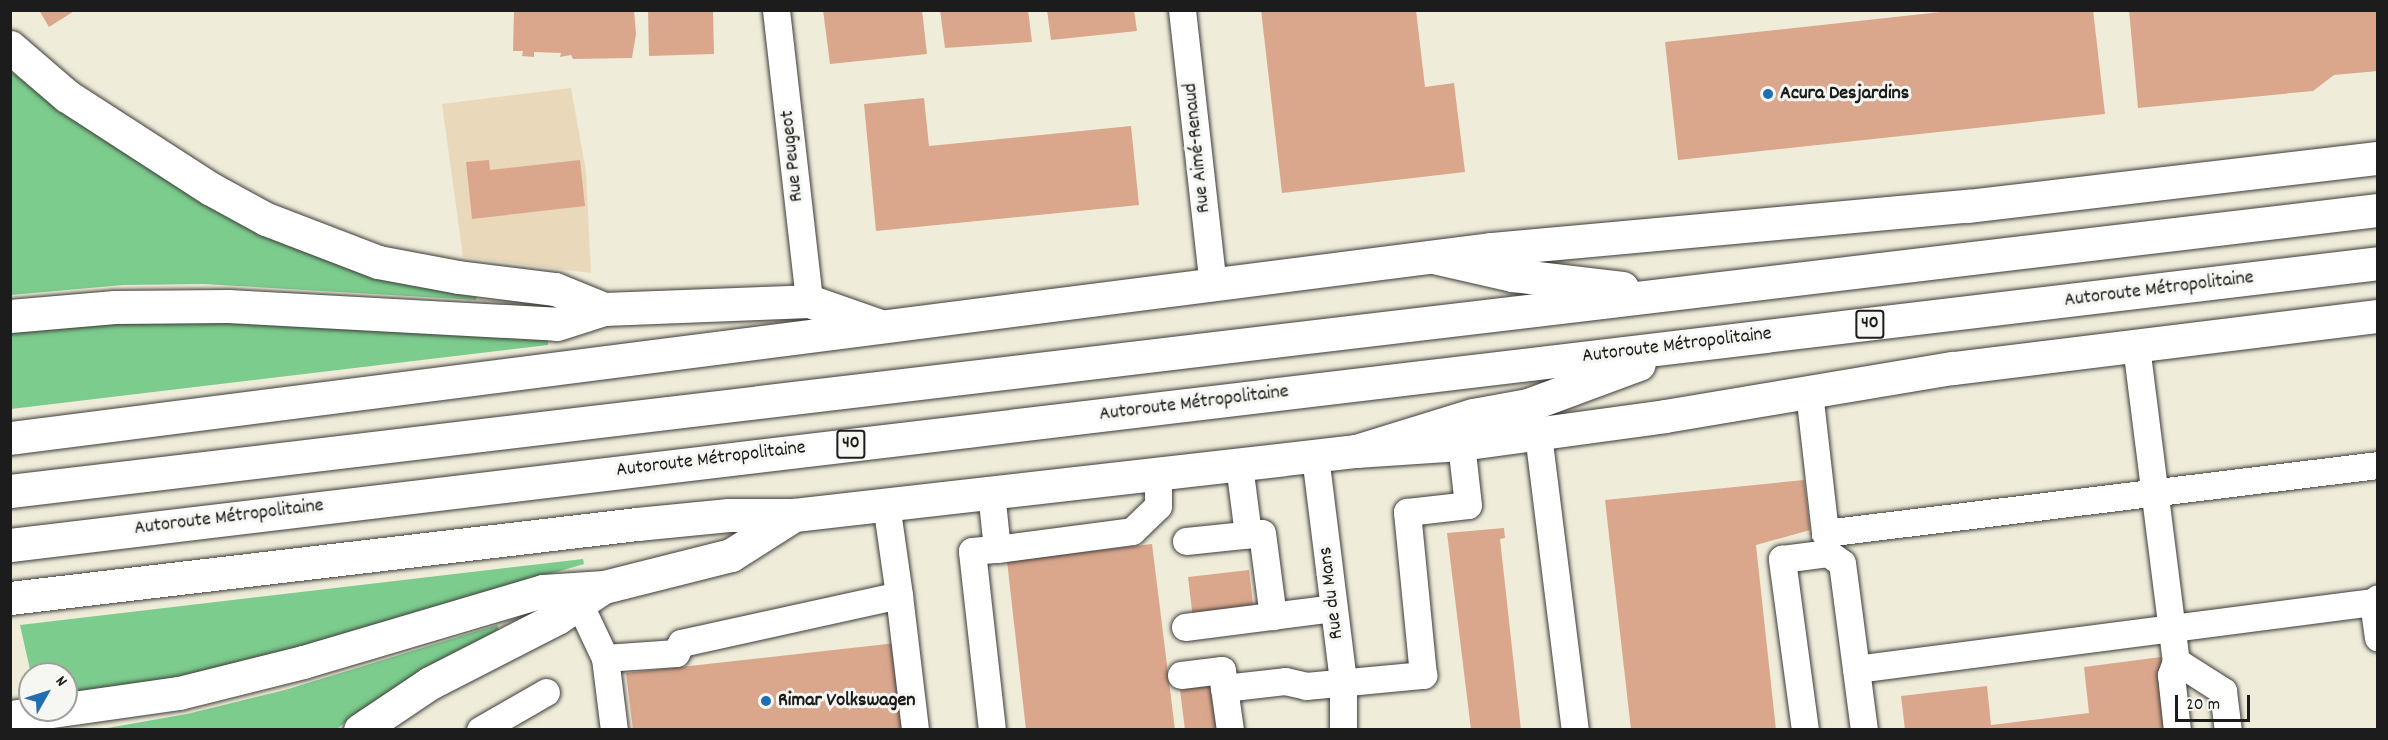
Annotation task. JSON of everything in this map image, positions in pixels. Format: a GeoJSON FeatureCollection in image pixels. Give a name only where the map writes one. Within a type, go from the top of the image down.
{"type":"FeatureCollection","features":[{"type":"Feature","properties":{"kind":"main road"},"geometry":{"type":"LineString","coordinates":[[10,48],[67,96],[211,189],[266,219],[378,262],[458,277],[555,289],[604,309]]}},
{"type":"Feature","properties":{"kind":"main road"},"geometry":{"type":"LineString","coordinates":[[10,438],[1433,257],[1968,206],[2378,158]]}},
{"type":"Feature","properties":{"kind":"main road"},"geometry":{"type":"LineString","coordinates":[[10,491],[2378,210]]}},
{"type":"Feature","properties":{"kind":"main road"},"geometry":{"type":"LineString","coordinates":[[1433,257],[1512,275],[1681,294]]}},
{"type":"Feature","properties":{"kind":"main road","name":"Autoroute Métropolitaine"},"geometry":{"type":"LineString","coordinates":[[10,544],[2378,263]]}},
{"type":"Feature","properties":{"kind":"main road"},"geometry":{"type":"LineString","coordinates":[[10,316],[115,307],[228,306],[557,324],[604,309],[809,301],[883,326]]}},
{"type":"Feature","properties":{"kind":"main road"},"geometry":{"type":"LineString","coordinates":[[10,598],[614,527],[729,515],[794,515],[1356,451],[1461,444],[1538,434],[1953,368],[2378,316]]}},
{"type":"Feature","properties":{"kind":"main road"},"geometry":{"type":"LineString","coordinates":[[1356,451],[1473,415],[1528,405],[1692,345]]}},
{"type":"Feature","properties":{"kind":"main road"},"geometry":{"type":"LineString","coordinates":[[360,729],[430,683],[557,618],[592,595],[738,553],[794,515]]}},
{"type":"Feature","properties":{"kind":"main road"},"geometry":{"type":"LineString","coordinates":[[13,717],[188,690],[303,662],[543,591],[592,595]]}},
{"type":"Feature","properties":{"kind":"street","name":"Rue Peugeot"},"geometry":{"type":"LineString","coordinates":[[776,10],[809,301]]}},
{"type":"Feature","properties":{"kind":"street","name":"Rue Aimé-Renaud"},"geometry":{"type":"LineString","coordinates":[[1182,10],[1213,286]]}},
{"type":"Feature","properties":{"kind":"street"},"geometry":{"type":"LineString","coordinates":[[2136,345],[2176,661],[2171,675],[2177,729]]}},
{"type":"Feature","properties":{"kind":"street"},"geometry":{"type":"LineString","coordinates":[[1809,392],[1826,543],[1842,563],[1864,729]]}},
{"type":"Feature","properties":{"kind":"street"},"geometry":{"type":"LineString","coordinates":[[1538,434],[1575,729]]}},
{"type":"Feature","properties":{"kind":"street"},"geometry":{"type":"LineString","coordinates":[[1224,688],[1286,681],[1306,686],[1423,675],[1407,512],[1468,505],[1461,444]]}},
{"type":"Feature","properties":{"kind":"street","name":"Rue du Mans"},"geometry":{"type":"LineString","coordinates":[[1315,456],[1342,682],[1343,729]]}},
{"type":"Feature","properties":{"kind":"street"},"geometry":{"type":"LineString","coordinates":[[1239,465],[1248,534]]}},
{"type":"Feature","properties":{"kind":"street"},"geometry":{"type":"LineString","coordinates":[[1805,729],[1782,559],[1826,543],[2154,493],[2378,465]]}},
{"type":"Feature","properties":{"kind":"street"},"geometry":{"type":"LineString","coordinates":[[992,729],[972,551],[1132,531],[1158,506],[1158,475]]}},
{"type":"Feature","properties":{"kind":"street"},"geometry":{"type":"LineString","coordinates":[[991,492],[997,549]]}},
{"type":"Feature","properties":{"kind":"street"},"geometry":{"type":"LineString","coordinates":[[886,504],[915,729]]}},
{"type":"Feature","properties":{"kind":"street"},"geometry":{"type":"LineString","coordinates":[[1186,541],[1262,533],[1273,616]]}},
{"type":"Feature","properties":{"kind":"street"},"geometry":{"type":"LineString","coordinates":[[592,595],[605,658],[614,729]]}},
{"type":"Feature","properties":{"kind":"street"},"geometry":{"type":"LineString","coordinates":[[605,658],[676,653],[681,643],[899,595]]}},
{"type":"Feature","properties":{"kind":"street"},"geometry":{"type":"LineString","coordinates":[[1856,669],[2375,600],[2378,638]]}},
{"type":"Feature","properties":{"kind":"street"},"geometry":{"type":"LineString","coordinates":[[1185,627],[1334,608]]}},
{"type":"Feature","properties":{"kind":"street"},"geometry":{"type":"LineString","coordinates":[[2176,661],[2223,691],[2228,729]]}},
{"type":"Feature","properties":{"kind":"street"},"geometry":{"type":"LineString","coordinates":[[1181,675],[1222,670],[1230,729]]}},
{"type":"Feature","properties":{"kind":"street"},"geometry":{"type":"LineString","coordinates":[[480,729],[546,692]]}},
{"type":"Feature","properties":{"kind":"shaded area"},"geometry":{"type":"Polygon","coordinates":[[[571,88],[586,172],[591,273],[463,257],[442,104],[571,88]]]}},
{"type":"Feature","properties":{"kind":"green space"},"geometry":{"type":"Polygon","coordinates":[[[10,71],[75,119],[478,293],[476,300],[203,284],[123,285],[11,295],[10,71]]]}},
{"type":"Feature","properties":{"kind":"green space"},"geometry":{"type":"Polygon","coordinates":[[[196,320],[548,339],[548,345],[11,409],[10,332],[82,324],[196,320]]]}},
{"type":"Feature","properties":{"kind":"green space"},"geometry":{"type":"Polygon","coordinates":[[[583,559],[584,564],[272,655],[187,676],[78,694],[78,662],[28,662],[20,625],[583,559]]]}},
{"type":"Feature","properties":{"kind":"green space"},"geometry":{"type":"Polygon","coordinates":[[[497,625],[499,630],[358,712],[337,729],[96,730],[187,714],[285,690],[497,625]]]}},
{"type":"Feature","properties":{"kind":"building"},"geometry":{"type":"Polygon","coordinates":[[[39,10],[76,10],[49,27],[39,10]]]}},
{"type":"Feature","properties":{"kind":"building"},"geometry":{"type":"Polygon","coordinates":[[[514,10],[634,10],[636,34],[632,58],[573,59],[571,55],[560,57],[561,53],[534,52],[534,57],[522,56],[523,51],[513,51],[514,10]]]}},
{"type":"Feature","properties":{"kind":"building"},"geometry":{"type":"Polygon","coordinates":[[[648,10],[713,10],[714,54],[649,56],[648,10]]]}},
{"type":"Feature","properties":{"kind":"building"},"geometry":{"type":"Polygon","coordinates":[[[823,10],[922,10],[927,54],[830,64],[823,10]]]}},
{"type":"Feature","properties":{"kind":"building"},"geometry":{"type":"Polygon","coordinates":[[[940,10],[1028,10],[1032,42],[945,48],[940,10]]]}},
{"type":"Feature","properties":{"kind":"building"},"geometry":{"type":"Polygon","coordinates":[[[1047,10],[1134,10],[1137,31],[1051,40],[1047,10]]]}},
{"type":"Feature","properties":{"kind":"building"},"geometry":{"type":"Polygon","coordinates":[[[1261,10],[1416,10],[1425,87],[1454,83],[1465,172],[1282,193],[1261,10]]]}},
{"type":"Feature","properties":{"kind":"building"},"geometry":{"type":"Polygon","coordinates":[[[1959,10],[2093,10],[2105,114],[1678,160],[1665,42],[1959,10]]]}},
{"type":"Feature","properties":{"kind":"building"},"geometry":{"type":"Polygon","coordinates":[[[2129,10],[2378,10],[2378,71],[2334,75],[2313,91],[2138,108],[2129,10]]]}},
{"type":"Feature","properties":{"kind":"building"},"geometry":{"type":"Polygon","coordinates":[[[924,98],[929,146],[1131,126],[1139,205],[876,231],[864,104],[924,98]]]}},
{"type":"Feature","properties":{"kind":"building"},"geometry":{"type":"Polygon","coordinates":[[[489,160],[490,170],[580,160],[585,206],[472,219],[466,162],[489,160]]]}},
{"type":"Feature","properties":{"kind":"building"},"geometry":{"type":"Polygon","coordinates":[[[1804,480],[1810,530],[1756,545],[1776,730],[1631,730],[1605,500],[1804,480]]]}},
{"type":"Feature","properties":{"kind":"building"},"geometry":{"type":"Polygon","coordinates":[[[1504,528],[1505,538],[1500,539],[1521,730],[1471,730],[1447,533],[1504,528]]]}},
{"type":"Feature","properties":{"kind":"building"},"geometry":{"type":"Polygon","coordinates":[[[1152,544],[1175,730],[1026,730],[1007,561],[1152,544]]]}},
{"type":"Feature","properties":{"kind":"building"},"geometry":{"type":"Polygon","coordinates":[[[1249,570],[1254,612],[1193,619],[1188,577],[1249,570]]]}},
{"type":"Feature","properties":{"kind":"building","name":"Rimar Volkswagen"},"geometry":{"type":"Polygon","coordinates":[[[896,643],[906,730],[633,730],[626,673],[896,643]]]}},
{"type":"Feature","properties":{"kind":"building"},"geometry":{"type":"Polygon","coordinates":[[[2161,657],[2170,730],[1905,730],[1901,696],[1987,686],[1991,725],[2089,713],[2084,667],[2161,657]]]}},
{"type":"Feature","properties":{"kind":"building"},"geometry":{"type":"Polygon","coordinates":[[[1219,682],[1225,730],[1185,730],[1180,690],[1219,682]]]}},
{"type":"Feature","properties":{"kind":"place","name":"Acura Desjardins"},"geometry":{"type":"Point","coordinates":[1768,94]}},
{"type":"Feature","properties":{"kind":"place","name":"Rimar Volkswagen"},"geometry":{"type":"Point","coordinates":[766,701]}}]}
